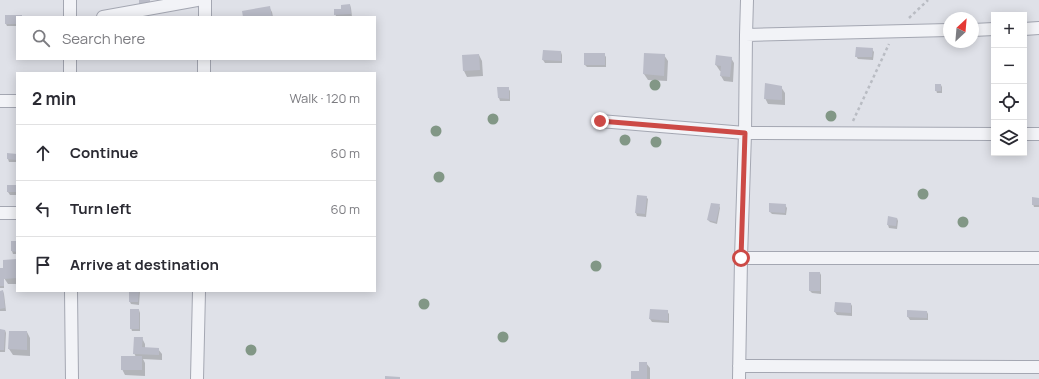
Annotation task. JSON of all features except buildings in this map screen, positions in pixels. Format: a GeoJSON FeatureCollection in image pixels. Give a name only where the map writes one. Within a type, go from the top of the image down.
{"type":"FeatureCollection","features":[{"type":"Feature","properties":{"kind":"street"},"geometry":{"type":"LineString","coordinates":[[70,0],[70,16]]}},
{"type":"Feature","properties":{"kind":"street"},"geometry":{"type":"LineString","coordinates":[[108,16],[196,0]]}},
{"type":"Feature","properties":{"kind":"street"},"geometry":{"type":"LineString","coordinates":[[205,0],[205,16]]}},
{"type":"Feature","properties":{"kind":"street"},"geometry":{"type":"LineString","coordinates":[[739,379],[747,0]]}},
{"type":"Feature","properties":{"kind":"street"},"geometry":{"type":"LineString","coordinates":[[1027,29],[1039,28]]}},
{"type":"Feature","properties":{"kind":"street"},"geometry":{"type":"LineString","coordinates":[[979,30],[991,29]]}},
{"type":"Feature","properties":{"kind":"street"},"geometry":{"type":"LineString","coordinates":[[746,35],[943,30]]}},
{"type":"Feature","properties":{"kind":"street"},"geometry":{"type":"LineString","coordinates":[[70,60],[70,72]]}},
{"type":"Feature","properties":{"kind":"street"},"geometry":{"type":"LineString","coordinates":[[204,60],[204,72]]}},
{"type":"Feature","properties":{"kind":"street"},"geometry":{"type":"LineString","coordinates":[[0,101],[16,101]]}},
{"type":"Feature","properties":{"kind":"street"},"geometry":{"type":"LineString","coordinates":[[600,121],[745,133],[991,134]]}},
{"type":"Feature","properties":{"kind":"street"},"geometry":{"type":"LineString","coordinates":[[1027,134],[1039,134]]}},
{"type":"Feature","properties":{"kind":"street"},"geometry":{"type":"LineString","coordinates":[[0,213],[16,213]]}},
{"type":"Feature","properties":{"kind":"street"},"geometry":{"type":"LineString","coordinates":[[741,258],[1039,258]]}},
{"type":"Feature","properties":{"kind":"street"},"geometry":{"type":"LineString","coordinates":[[71,292],[72,379]]}},
{"type":"Feature","properties":{"kind":"street"},"geometry":{"type":"LineString","coordinates":[[198,379],[199,292]]}},
{"type":"Feature","properties":{"kind":"street"},"geometry":{"type":"LineString","coordinates":[[739,366],[1039,367]]}},
{"type":"Feature","properties":{"kind":"path"},"geometry":{"type":"LineString","coordinates":[[847,134],[895,32],[928,0]]}},
{"type":"Feature","properties":{"kind":"route"},"geometry":{"type":"LineString","coordinates":[[600,121],[745,133],[741,258]]}}]}
